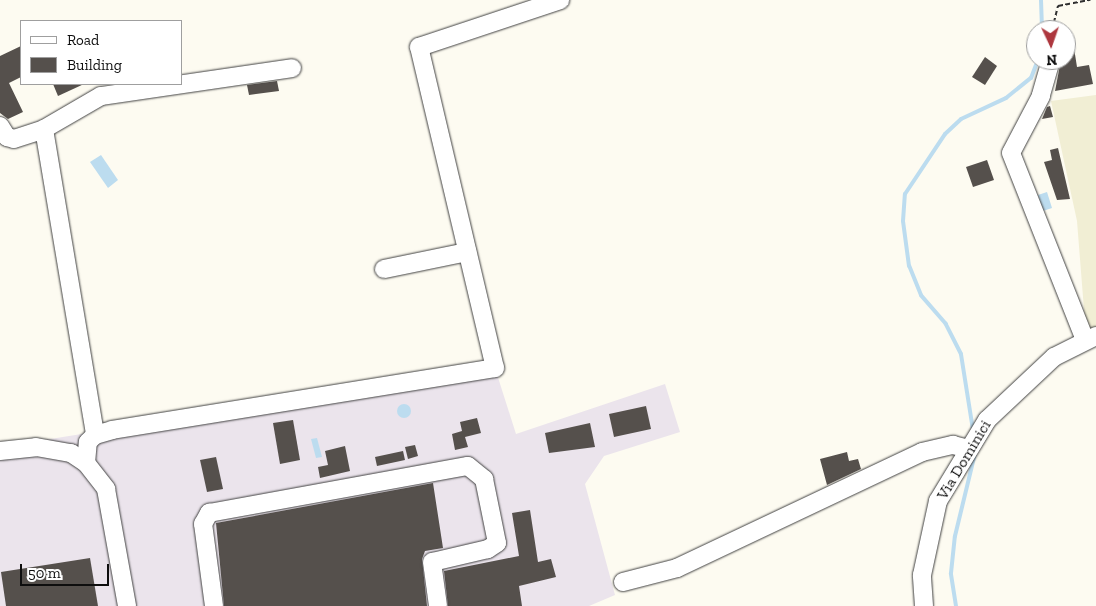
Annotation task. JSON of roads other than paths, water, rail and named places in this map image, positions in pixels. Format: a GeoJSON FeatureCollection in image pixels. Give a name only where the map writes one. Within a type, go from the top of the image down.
{"type":"FeatureCollection","features":[{"type":"Feature","properties":{"kind":"street"},"geometry":{"type":"LineString","coordinates":[[86,463],[88,442],[95,434],[495,368],[419,47],[560,0]]}},
{"type":"Feature","properties":{"kind":"street"},"geometry":{"type":"LineString","coordinates":[[182,84],[292,68]]}},
{"type":"Feature","properties":{"kind":"street"},"geometry":{"type":"LineString","coordinates":[[1048,70],[1041,96],[1011,153],[1090,338]]}},
{"type":"Feature","properties":{"kind":"street"},"geometry":{"type":"LineString","coordinates":[[0,126],[7,137],[14,139],[44,128],[101,96],[176,85]]}},
{"type":"Feature","properties":{"kind":"street"},"geometry":{"type":"LineString","coordinates":[[44,128],[95,434]]}},
{"type":"Feature","properties":{"kind":"street"},"geometry":{"type":"LineString","coordinates":[[384,269],[467,252]]}},
{"type":"Feature","properties":{"kind":"street","name":"Via Dominici"},"geometry":{"type":"LineString","coordinates":[[924,606],[922,575],[936,509],[973,443],[1016,390],[1054,357],[1090,338]]}},
{"type":"Feature","properties":{"kind":"street"},"geometry":{"type":"LineString","coordinates":[[623,582],[677,568],[922,452],[953,445],[973,443]]}},
{"type":"Feature","properties":{"kind":"street"},"geometry":{"type":"LineString","coordinates":[[0,451],[36,447],[71,453],[86,463],[106,489],[127,606]]}},
{"type":"Feature","properties":{"kind":"street"},"geometry":{"type":"LineString","coordinates":[[214,606],[203,524],[209,513],[468,466],[484,479],[497,543],[432,562],[438,606]]}},
{"type":"Feature","properties":{"kind":"water"},"geometry":{"type":"Polygon","coordinates":[[[101,155],[118,180],[108,188],[90,162],[101,155]]]}},
{"type":"Feature","properties":{"kind":"water"},"geometry":{"type":"Polygon","coordinates":[[[1047,192],[1052,208],[1043,211],[1038,195],[1047,192]]]}},
{"type":"Feature","properties":{"kind":"water"},"geometry":{"type":"Polygon","coordinates":[[[404,404],[409,406],[411,411],[409,416],[404,418],[399,416],[397,411],[399,406],[404,404]]]}},
{"type":"Feature","properties":{"kind":"water"},"geometry":{"type":"Polygon","coordinates":[[[317,438],[322,457],[316,458],[311,439],[317,438]]]}},
{"type":"Feature","properties":{"kind":"waterway"},"geometry":{"type":"LineString","coordinates":[[1041,0],[1042,20]]}},
{"type":"Feature","properties":{"kind":"waterway"},"geometry":{"type":"LineString","coordinates":[[973,430],[961,354],[946,324],[921,295],[909,266],[903,221],[905,194],[945,134],[961,119],[1006,98],[1031,78],[1034,70]]}},
{"type":"Feature","properties":{"kind":"waterway"},"geometry":{"type":"LineString","coordinates":[[956,606],[951,573],[955,536],[976,449]]}}]}
